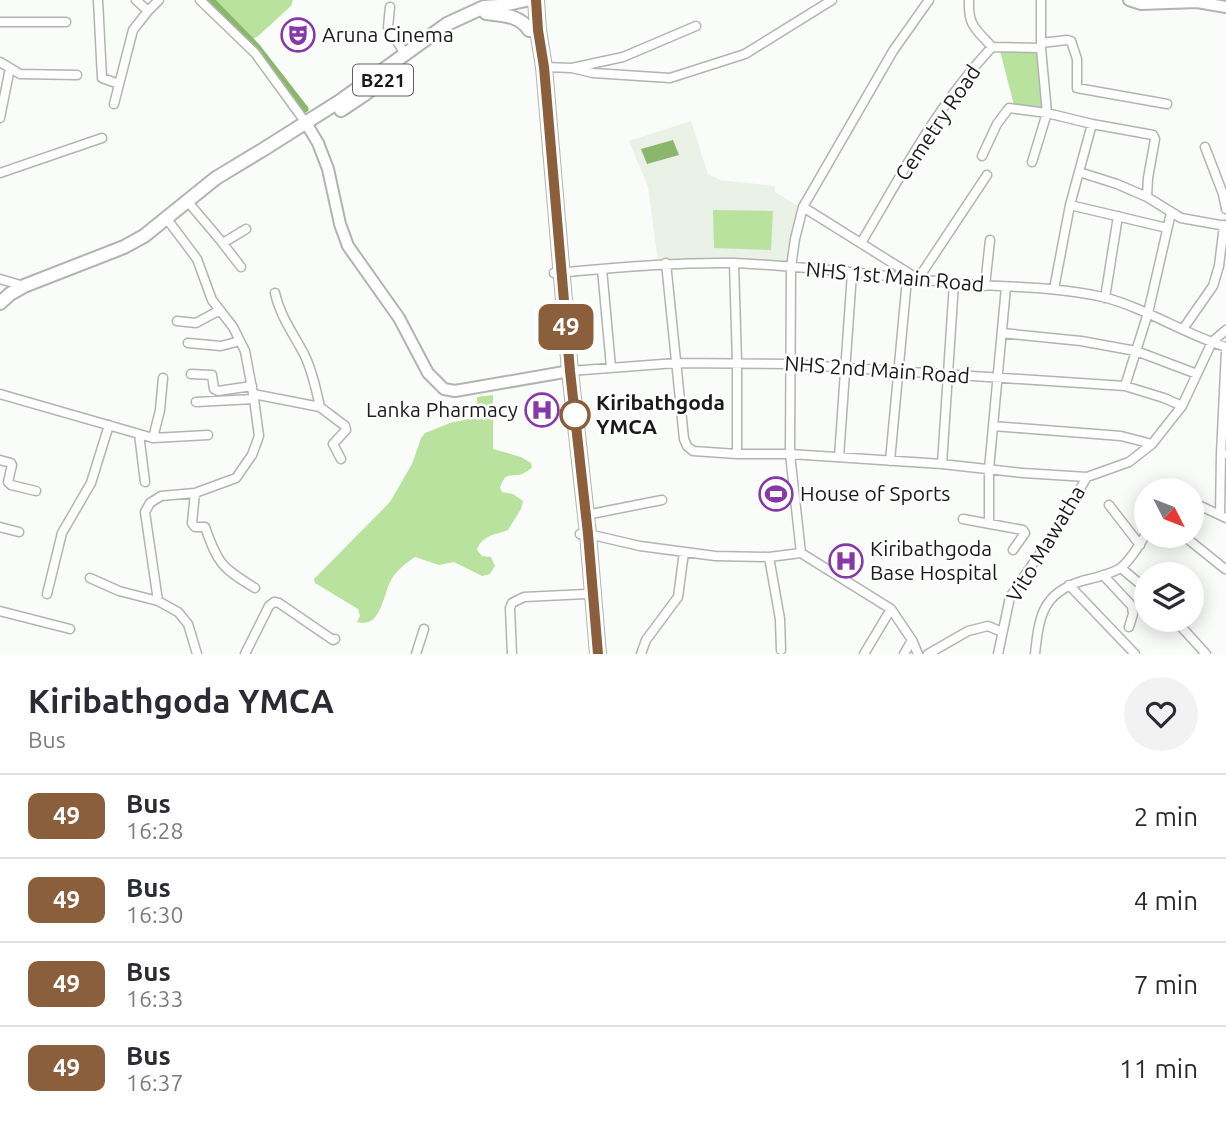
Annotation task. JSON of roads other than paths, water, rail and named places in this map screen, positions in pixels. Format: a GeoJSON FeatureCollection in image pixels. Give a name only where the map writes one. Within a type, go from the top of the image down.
{"type":"FeatureCollection","features":[{"type":"Feature","properties":{"kind":"highway"},"geometry":{"type":"LineString","coordinates":[[530,2],[529,30],[598,654]]}},
{"type":"Feature","properties":{"kind":"highway"},"geometry":{"type":"LineString","coordinates":[[530,2],[544,67],[557,272]]}},
{"type":"Feature","properties":{"kind":"highway"},"geometry":{"type":"LineString","coordinates":[[566,372],[586,514],[584,534],[589,654]]}},
{"type":"Feature","properties":{"kind":"main road"},"geometry":{"type":"LineString","coordinates":[[485,10],[496,0]]}},
{"type":"Feature","properties":{"kind":"main road","name":"B221"},"geometry":{"type":"LineString","coordinates":[[308,126],[447,24],[485,10],[530,2]]}},
{"type":"Feature","properties":{"kind":"main road","name":"B221"},"geometry":{"type":"LineString","coordinates":[[0,303],[24,286],[124,247],[144,236],[216,178],[365,94],[440,37],[485,10]]}},
{"type":"Feature","properties":{"kind":"main road"},"geometry":{"type":"LineString","coordinates":[[485,10],[510,15],[526,24],[529,30]]}},
{"type":"Feature","properties":{"kind":"street"},"geometry":{"type":"LineString","coordinates":[[98,0],[102,78],[119,84]]}},
{"type":"Feature","properties":{"kind":"street"},"geometry":{"type":"LineString","coordinates":[[136,0],[148,11]]}},
{"type":"Feature","properties":{"kind":"street"},"geometry":{"type":"LineString","coordinates":[[114,104],[133,30],[159,0]]}},
{"type":"Feature","properties":{"kind":"street"},"geometry":{"type":"LineString","coordinates":[[200,0],[255,53],[308,126],[328,169],[340,224],[348,246],[399,318],[428,373],[444,388],[455,391],[566,372]]}},
{"type":"Feature","properties":{"kind":"street"},"geometry":{"type":"LineString","coordinates":[[544,67],[670,78],[745,54],[832,0]]}},
{"type":"Feature","properties":{"kind":"street"},"geometry":{"type":"LineString","coordinates":[[801,553],[789,454],[794,239],[803,207],[893,51],[929,0]]}},
{"type":"Feature","properties":{"kind":"street"},"geometry":{"type":"LineString","coordinates":[[969,0],[968,17],[992,47]]}},
{"type":"Feature","properties":{"kind":"street"},"geometry":{"type":"LineString","coordinates":[[1032,162],[1047,113],[1041,46],[1041,0]]}},
{"type":"Feature","properties":{"kind":"street"},"geometry":{"type":"LineString","coordinates":[[1129,0],[1141,4],[1197,2],[1226,6]]}},
{"type":"Feature","properties":{"kind":"street"},"geometry":{"type":"LineString","coordinates":[[390,8],[388,27],[405,54]]}},
{"type":"Feature","properties":{"kind":"street"},"geometry":{"type":"LineString","coordinates":[[0,22],[66,22]]}},
{"type":"Feature","properties":{"kind":"street"},"geometry":{"type":"LineString","coordinates":[[572,68],[623,57],[696,26]]}},
{"type":"Feature","properties":{"kind":"street","name":"Cemetry Road"},"geometry":{"type":"LineString","coordinates":[[861,243],[942,111],[963,80],[992,47],[1041,46],[1071,41],[1077,59],[1077,88],[1167,104]]}},
{"type":"Feature","properties":{"kind":"street"},"geometry":{"type":"LineString","coordinates":[[0,62],[20,74],[77,75]]}},
{"type":"Feature","properties":{"kind":"street"},"geometry":{"type":"LineString","coordinates":[[0,118],[10,68]]}},
{"type":"Feature","properties":{"kind":"street"},"geometry":{"type":"LineString","coordinates":[[982,156],[997,124],[1009,108],[1153,135],[1155,139],[1147,178],[1147,197]]}},
{"type":"Feature","properties":{"kind":"street"},"geometry":{"type":"LineString","coordinates":[[1054,289],[1070,205],[1092,124]]}},
{"type":"Feature","properties":{"kind":"street"},"geometry":{"type":"LineString","coordinates":[[0,173],[102,138]]}},
{"type":"Feature","properties":{"kind":"street"},"geometry":{"type":"LineString","coordinates":[[1205,148],[1226,209]]}},
{"type":"Feature","properties":{"kind":"street"},"geometry":{"type":"LineString","coordinates":[[1079,172],[1147,197],[1181,218],[1225,225],[1213,286],[1183,329]]}},
{"type":"Feature","properties":{"kind":"street"},"geometry":{"type":"LineString","coordinates":[[803,207],[918,279],[987,175]]}},
{"type":"Feature","properties":{"kind":"street"},"geometry":{"type":"LineString","coordinates":[[188,202],[241,267]]}},
{"type":"Feature","properties":{"kind":"street"},"geometry":{"type":"LineString","coordinates":[[1070,205],[1167,228]]}},
{"type":"Feature","properties":{"kind":"street"},"geometry":{"type":"LineString","coordinates":[[1125,386],[1148,313],[1171,213]]}},
{"type":"Feature","properties":{"kind":"street"},"geometry":{"type":"LineString","coordinates":[[1105,298],[1118,216]]}},
{"type":"Feature","properties":{"kind":"street"},"geometry":{"type":"LineString","coordinates":[[158,601],[145,512],[150,503],[161,496],[195,492],[236,478],[252,455],[259,436],[245,351],[233,327],[212,300],[197,259],[167,219]]}},
{"type":"Feature","properties":{"kind":"street"},"geometry":{"type":"LineString","coordinates":[[223,243],[246,229]]}},
{"type":"Feature","properties":{"kind":"street"},"geometry":{"type":"LineString","coordinates":[[985,286],[990,240]]}},
{"type":"Feature","properties":{"kind":"street"},"geometry":{"type":"LineString","coordinates":[[666,263],[684,439],[693,451],[839,457],[1087,477]]}},
{"type":"Feature","properties":{"kind":"street","name":"NHS 1st Main Road"},"geometry":{"type":"LineString","coordinates":[[557,272],[666,263],[734,264],[985,286],[1054,289],[1105,298],[1148,313],[1226,349]]}},
{"type":"Feature","properties":{"kind":"street"},"geometry":{"type":"LineString","coordinates":[[734,264],[737,454]]}},
{"type":"Feature","properties":{"kind":"street"},"geometry":{"type":"LineString","coordinates":[[602,269],[611,367]]}},
{"type":"Feature","properties":{"kind":"street"},"geometry":{"type":"LineString","coordinates":[[839,457],[852,273]]}},
{"type":"Feature","properties":{"kind":"street"},"geometry":{"type":"LineString","coordinates":[[0,279],[24,286]]}},
{"type":"Feature","properties":{"kind":"street"},"geometry":{"type":"LineString","coordinates":[[890,461],[907,279]]}},
{"type":"Feature","properties":{"kind":"street"},"geometry":{"type":"LineString","coordinates":[[942,464],[954,283]]}},
{"type":"Feature","properties":{"kind":"street"},"geometry":{"type":"LineString","coordinates":[[989,524],[989,469],[1006,287]]}},
{"type":"Feature","properties":{"kind":"street"},"geometry":{"type":"LineString","coordinates":[[275,293],[279,309],[305,356],[320,407]]}},
{"type":"Feature","properties":{"kind":"street"},"geometry":{"type":"LineString","coordinates":[[177,321],[196,323],[220,310]]}},
{"type":"Feature","properties":{"kind":"street","name":"Vito Mawatha"},"geometry":{"type":"LineString","coordinates":[[998,654],[1010,597],[1052,536],[1087,477],[1129,462],[1152,444],[1182,406],[1212,342],[1226,330]]}},
{"type":"Feature","properties":{"kind":"street"},"geometry":{"type":"LineString","coordinates":[[1002,333],[1081,341],[1136,351],[1196,374]]}},
{"type":"Feature","properties":{"kind":"street"},"geometry":{"type":"LineString","coordinates":[[188,343],[221,346],[240,341]]}},
{"type":"Feature","properties":{"kind":"street"},"geometry":{"type":"LineString","coordinates":[[1204,508],[1223,517],[1226,349]]}},
{"type":"Feature","properties":{"kind":"street","name":"NHS 2nd Main Road"},"geometry":{"type":"LineString","coordinates":[[566,372],[676,363],[846,367],[1125,386],[1182,406]]}},
{"type":"Feature","properties":{"kind":"street"},"geometry":{"type":"LineString","coordinates":[[191,374],[212,375],[214,389],[218,391],[253,393],[320,407],[345,426],[346,430],[333,444],[341,459]]}},
{"type":"Feature","properties":{"kind":"street"},"geometry":{"type":"LineString","coordinates":[[153,438],[160,410],[163,378]]}},
{"type":"Feature","properties":{"kind":"street"},"geometry":{"type":"LineString","coordinates":[[196,402],[253,393]]}},
{"type":"Feature","properties":{"kind":"street"},"geometry":{"type":"LineString","coordinates":[[1,396],[153,438],[208,435]]}},
{"type":"Feature","properties":{"kind":"street"},"geometry":{"type":"LineString","coordinates":[[47,594],[62,533],[91,483],[109,425]]}},
{"type":"Feature","properties":{"kind":"street"},"geometry":{"type":"LineString","coordinates":[[993,426],[1121,436],[1152,444]]}},
{"type":"Feature","properties":{"kind":"street"},"geometry":{"type":"LineString","coordinates":[[139,434],[145,482]]}},
{"type":"Feature","properties":{"kind":"street"},"geometry":{"type":"LineString","coordinates":[[0,460],[12,465],[8,482],[11,485],[36,491]]}},
{"type":"Feature","properties":{"kind":"street"},"geometry":{"type":"LineString","coordinates":[[195,492],[192,523],[195,527],[205,527],[214,553],[228,571],[254,588]]}},
{"type":"Feature","properties":{"kind":"street"},"geometry":{"type":"LineString","coordinates":[[586,514],[662,500]]}},
{"type":"Feature","properties":{"kind":"street"},"geometry":{"type":"LineString","coordinates":[[1110,505],[1134,537]]}},
{"type":"Feature","properties":{"kind":"street"},"geometry":{"type":"LineString","coordinates":[[963,519],[1023,530],[1024,533],[1013,550]]}},
{"type":"Feature","properties":{"kind":"street"},"geometry":{"type":"LineString","coordinates":[[0,527],[19,532]]}},
{"type":"Feature","properties":{"kind":"street"},"geometry":{"type":"LineString","coordinates":[[584,534],[640,546],[715,556],[769,557],[801,553],[891,609],[918,654]]}},
{"type":"Feature","properties":{"kind":"street"},"geometry":{"type":"LineString","coordinates":[[1035,654],[1038,627],[1047,604],[1057,592],[1069,585],[1121,568],[1138,548]]}},
{"type":"Feature","properties":{"kind":"street"},"geometry":{"type":"LineString","coordinates":[[1199,548],[1225,569]]}},
{"type":"Feature","properties":{"kind":"street"},"geometry":{"type":"LineString","coordinates":[[641,654],[646,640],[678,597],[684,552]]}},
{"type":"Feature","properties":{"kind":"street"},"geometry":{"type":"LineString","coordinates":[[769,557],[780,619],[781,650]]}},
{"type":"Feature","properties":{"kind":"street"},"geometry":{"type":"LineString","coordinates":[[1121,568],[1134,579]]}},
{"type":"Feature","properties":{"kind":"street"},"geometry":{"type":"LineString","coordinates":[[1103,575],[1132,606],[1133,614],[1129,626]]}},
{"type":"Feature","properties":{"kind":"street"},"geometry":{"type":"LineString","coordinates":[[90,578],[119,592],[158,601],[178,612],[188,624],[197,654]]}},
{"type":"Feature","properties":{"kind":"street"},"geometry":{"type":"LineString","coordinates":[[1069,585],[1135,654]]}},
{"type":"Feature","properties":{"kind":"street"},"geometry":{"type":"LineString","coordinates":[[512,654],[512,603],[524,597],[586,594]]}},
{"type":"Feature","properties":{"kind":"street"},"geometry":{"type":"LineString","coordinates":[[245,654],[269,606],[274,602],[335,639]]}},
{"type":"Feature","properties":{"kind":"street"},"geometry":{"type":"LineString","coordinates":[[863,654],[891,609]]}},
{"type":"Feature","properties":{"kind":"street"},"geometry":{"type":"LineString","coordinates":[[0,611],[70,629]]}},
{"type":"Feature","properties":{"kind":"street"},"geometry":{"type":"LineString","coordinates":[[928,654],[968,631],[988,626],[1002,632]]}},
{"type":"Feature","properties":{"kind":"street"},"geometry":{"type":"LineString","coordinates":[[416,654],[424,629]]}},
{"type":"Feature","properties":{"kind":"street"},"geometry":{"type":"LineString","coordinates":[[1186,632],[1206,654]]}},
{"type":"Feature","properties":{"kind":"street"},"geometry":{"type":"LineString","coordinates":[[904,654],[912,640]]}},
{"type":"Feature","properties":{"kind":"waterway"},"geometry":{"type":"LineString","coordinates":[[211,0],[256,46],[305,109]]}},
{"type":"Feature","properties":{"kind":"place","name":"Aruna Cinema"},"geometry":{"type":"Point","coordinates":[298,35]}},
{"type":"Feature","properties":{"kind":"place","name":"Lanka Pharmacy"},"geometry":{"type":"Point","coordinates":[542,410]}},
{"type":"Feature","properties":{"kind":"place","name":"Kiribathgoda YMCA"},"geometry":{"type":"Point","coordinates":[575,415]}},
{"type":"Feature","properties":{"kind":"place","name":"House of Sports"},"geometry":{"type":"Point","coordinates":[776,494]}},
{"type":"Feature","properties":{"kind":"place","name":"Kiribathgoda Base Hospital"},"geometry":{"type":"Point","coordinates":[846,561]}}]}
